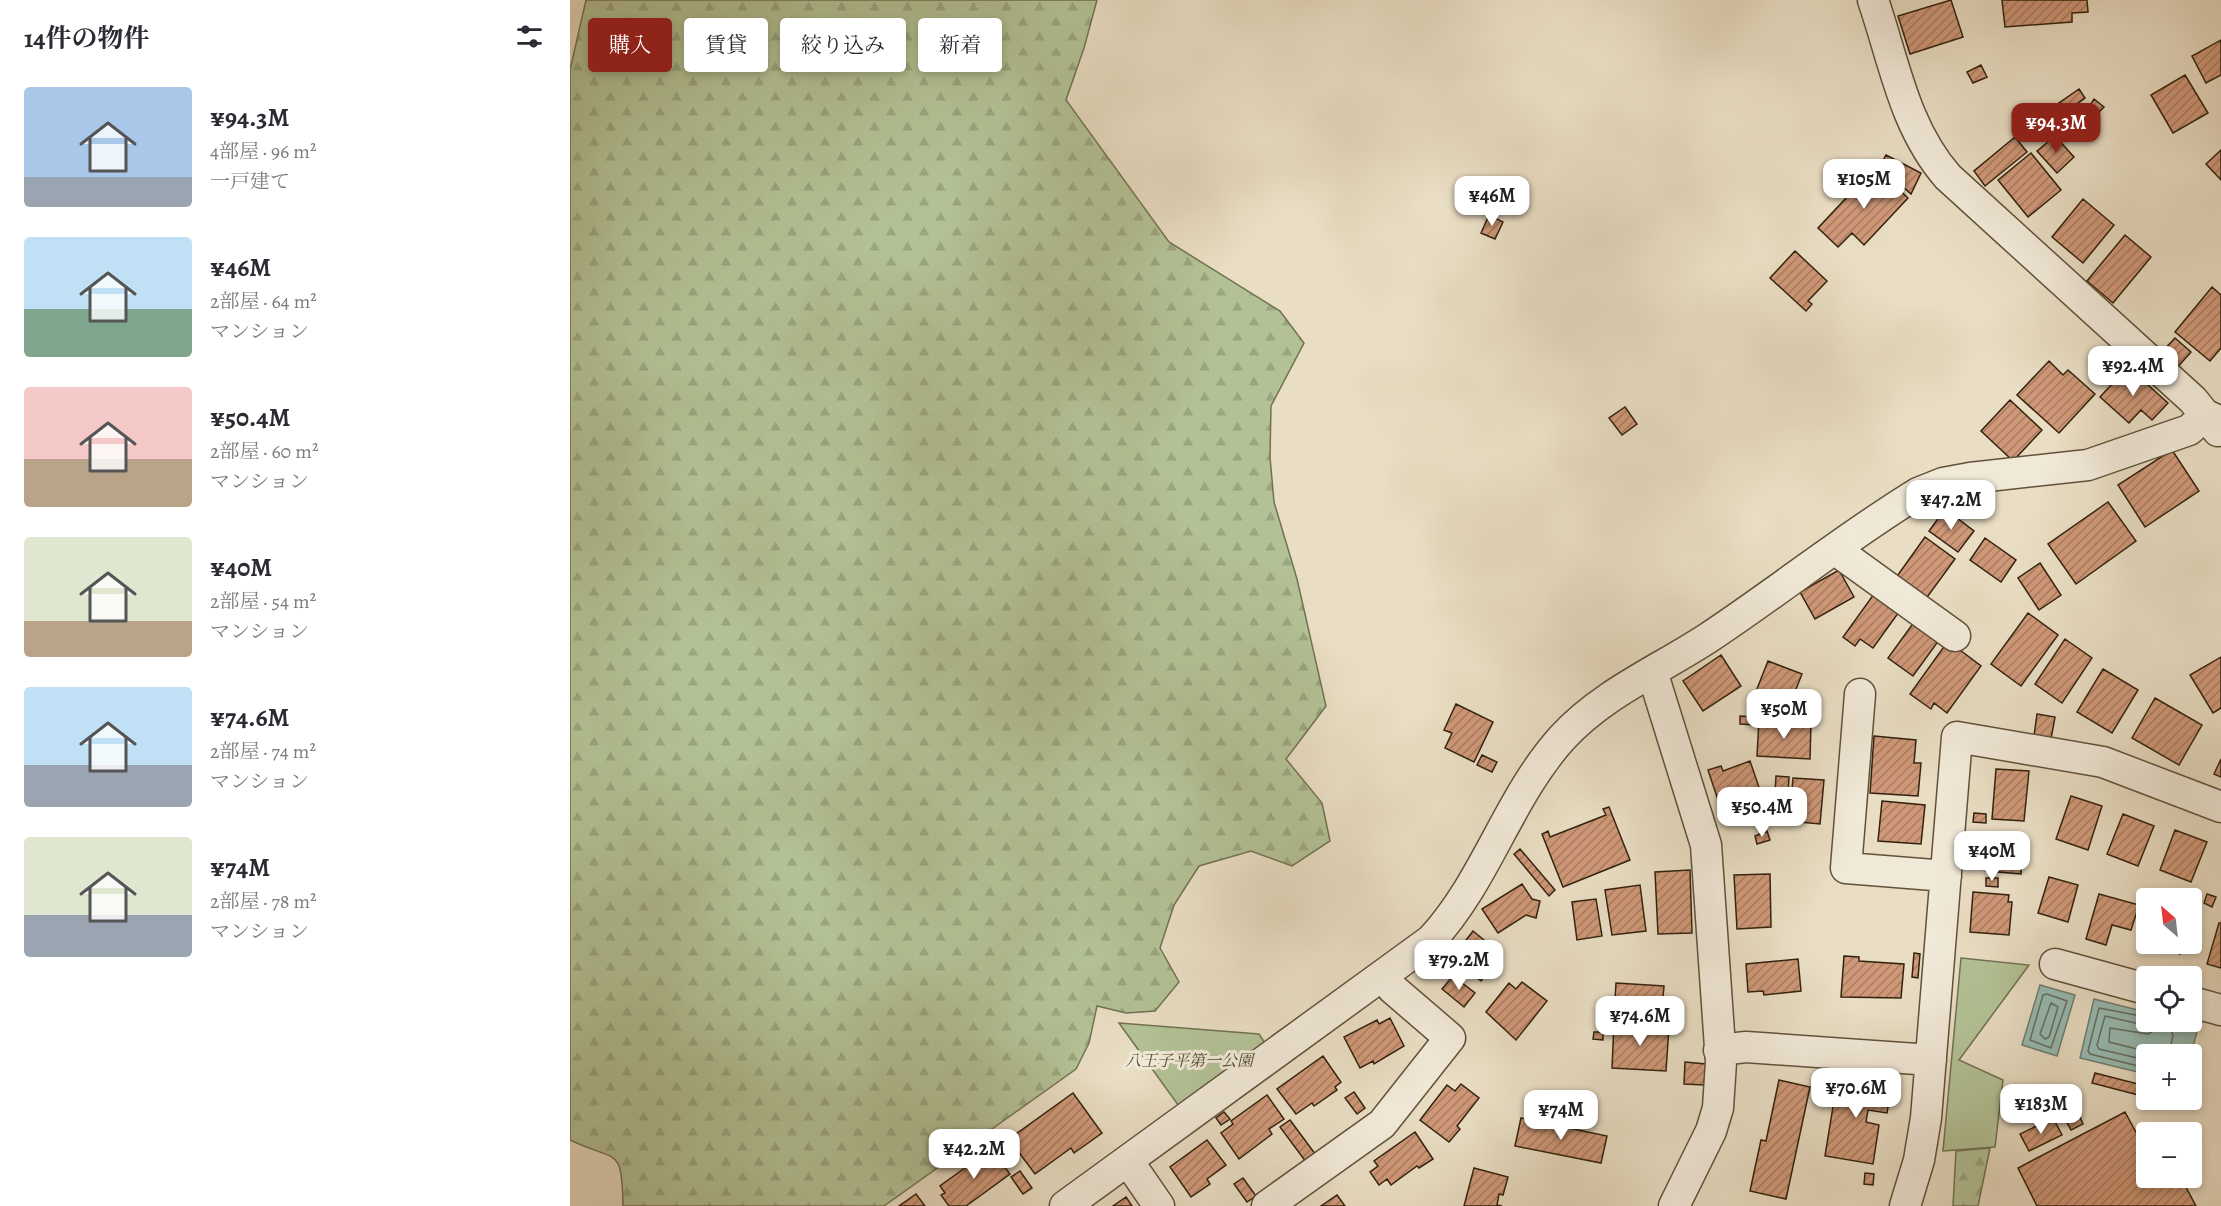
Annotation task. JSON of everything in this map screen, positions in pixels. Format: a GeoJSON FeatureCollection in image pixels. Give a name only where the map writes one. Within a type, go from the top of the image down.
{"type":"FeatureCollection","features":[{"type":"Feature","properties":{"kind":"street"},"geometry":{"type":"LineString","coordinates":[[1873,0],[1909,115],[1931,158],[1948,177],[2216,424]]}},
{"type":"Feature","properties":{"kind":"street"},"geometry":{"type":"LineString","coordinates":[[1065,1206],[1422,948],[1446,923],[1539,768],[1562,738],[1589,712],[1710,636],[1918,493],[1943,483],[2088,465],[2189,430],[2216,424]]}},
{"type":"Feature","properties":{"kind":"street"},"geometry":{"type":"LineString","coordinates":[[1838,547],[1844,556],[1955,636]]}},
{"type":"Feature","properties":{"kind":"street"},"geometry":{"type":"LineString","coordinates":[[1650,673],[1656,684],[1706,845],[1721,1085],[1718,1108],[1702,1152],[1674,1206]]}},
{"type":"Feature","properties":{"kind":"street"},"geometry":{"type":"LineString","coordinates":[[1860,694],[1846,868],[1946,876]]}},
{"type":"Feature","properties":{"kind":"street"},"geometry":{"type":"LineString","coordinates":[[1905,1206],[1923,1139],[1957,737],[2103,762],[2221,807]]}},
{"type":"Feature","properties":{"kind":"street"},"geometry":{"type":"LineString","coordinates":[[2055,964],[2136,987]]}},
{"type":"Feature","properties":{"kind":"street"},"geometry":{"type":"LineString","coordinates":[[1267,1206],[1382,1124],[1450,1038],[1393,989],[1384,976]]}},
{"type":"Feature","properties":{"kind":"street"},"geometry":{"type":"LineString","coordinates":[[2202,1005],[2221,1011]]}},
{"type":"Feature","properties":{"kind":"street"},"geometry":{"type":"LineString","coordinates":[[1719,1050],[1746,1047],[1931,1059]]}},
{"type":"Feature","properties":{"kind":"street"},"geometry":{"type":"LineString","coordinates":[[1128,1161],[1159,1206]]}},
{"type":"Feature","properties":{"kind":"green space"},"geometry":{"type":"Polygon","coordinates":[[[586,0],[1097,0],[1066,100],[1169,242],[1280,311],[1304,343],[1271,406],[1270,457],[1274,502],[1297,579],[1326,706],[1286,759],[1322,803],[1330,841],[1292,866],[1251,851],[1199,866],[1174,905],[1160,948],[1179,982],[1155,1011],[1126,1013],[1097,1006],[1089,1043],[1076,1069],[884,1206],[623,1206],[621,1173],[614,1158],[570,1140],[570,70],[586,0]]]}},
{"type":"Feature","properties":{"kind":"green space"},"geometry":{"type":"Polygon","coordinates":[[[1961,958],[2029,965],[1959,1060],[2003,1080],[1995,1147],[1943,1151],[1961,958]]]}},
{"type":"Feature","properties":{"kind":"green space","name":"八王子平第一公園"},"geometry":{"type":"Polygon","coordinates":[[[1119,1023],[1259,1034],[1267,1046],[1181,1109],[1119,1023]]]}},
{"type":"Feature","properties":{"kind":"green space"},"geometry":{"type":"Polygon","coordinates":[[[1990,1148],[1978,1206],[1953,1206],[1956,1151],[1990,1148]]]}},
{"type":"Feature","properties":{"kind":"water"},"geometry":{"type":"Polygon","coordinates":[[[2040,985],[2075,995],[2057,1056],[2022,1045],[2040,985]]]}},
{"type":"Feature","properties":{"kind":"water"},"geometry":{"type":"Polygon","coordinates":[[[2094,999],[2136,1010],[2136,1032],[2197,1032],[2194,1044],[2136,1044],[2136,1072],[2080,1058],[2094,999]]]}},
{"type":"Feature","properties":{"kind":"building"},"geometry":{"type":"Polygon","coordinates":[[[1951,0],[1963,37],[1910,54],[1898,16],[1951,0]]]}},
{"type":"Feature","properties":{"kind":"building"},"geometry":{"type":"Polygon","coordinates":[[[2002,0],[2087,0],[2088,12],[2072,13],[2072,22],[2005,27],[2002,0]]]}},
{"type":"Feature","properties":{"kind":"building"},"geometry":{"type":"Polygon","coordinates":[[[2221,40],[2221,75],[2206,83],[2192,56],[2221,40]]]}},
{"type":"Feature","properties":{"kind":"building"},"geometry":{"type":"Polygon","coordinates":[[[1981,65],[1987,77],[1973,83],[1967,72],[1981,65]]]}},
{"type":"Feature","properties":{"kind":"building"},"geometry":{"type":"Polygon","coordinates":[[[2185,75],[2208,113],[2173,133],[2151,95],[2185,75]]]}},
{"type":"Feature","properties":{"kind":"building"},"geometry":{"type":"Polygon","coordinates":[[[2079,89],[2085,98],[2066,112],[2059,103],[2079,89]]]}},
{"type":"Feature","properties":{"kind":"building"},"geometry":{"type":"Polygon","coordinates":[[[2094,99],[2104,107],[2098,113],[2089,107],[2094,99]]]}},
{"type":"Feature","properties":{"kind":"building"},"geometry":{"type":"Polygon","coordinates":[[[2055,136],[2074,157],[2057,173],[2037,151],[2055,136]]]}},
{"type":"Feature","properties":{"kind":"building"},"geometry":{"type":"Polygon","coordinates":[[[2015,137],[2027,152],[1985,186],[1974,171],[2015,137]]]}},
{"type":"Feature","properties":{"kind":"building"},"geometry":{"type":"Polygon","coordinates":[[[2221,150],[2221,180],[2206,164],[2221,150]]]}},
{"type":"Feature","properties":{"kind":"building"},"geometry":{"type":"Polygon","coordinates":[[[2031,153],[2061,190],[2028,217],[1998,180],[2031,153]]]}},
{"type":"Feature","properties":{"kind":"building"},"geometry":{"type":"Polygon","coordinates":[[[1886,155],[1921,173],[1911,194],[1880,166],[1886,155]]]}},
{"type":"Feature","properties":{"kind":"building"},"geometry":{"type":"Polygon","coordinates":[[[1875,167],[1908,198],[1864,245],[1852,233],[1838,247],[1818,228],[1875,167]]]}},
{"type":"Feature","properties":{"kind":"building"},"geometry":{"type":"Polygon","coordinates":[[[2083,199],[2114,225],[2083,263],[2052,237],[2083,199]]]}},
{"type":"Feature","properties":{"kind":"building"},"geometry":{"type":"Polygon","coordinates":[[[1489,215],[1503,222],[1495,239],[1481,233],[1489,215]]]}},
{"type":"Feature","properties":{"kind":"building"},"geometry":{"type":"Polygon","coordinates":[[[2125,235],[2151,257],[2113,303],[2087,281],[2125,235]]]}},
{"type":"Feature","properties":{"kind":"building"},"geometry":{"type":"Polygon","coordinates":[[[1795,251],[1827,281],[1808,301],[1812,304],[1806,311],[1770,278],[1795,251]]]}},
{"type":"Feature","properties":{"kind":"building"},"geometry":{"type":"Polygon","coordinates":[[[2212,287],[2221,295],[2221,348],[2210,361],[2175,332],[2212,287]]]}},
{"type":"Feature","properties":{"kind":"building"},"geometry":{"type":"Polygon","coordinates":[[[2175,338],[2191,352],[2174,371],[2157,357],[2175,338]]]}},
{"type":"Feature","properties":{"kind":"building"},"geometry":{"type":"Polygon","coordinates":[[[2049,361],[2063,375],[2068,370],[2095,394],[2059,433],[2017,395],[2049,361]]]}},
{"type":"Feature","properties":{"kind":"building"},"geometry":{"type":"Polygon","coordinates":[[[2128,367],[2168,403],[2152,420],[2141,410],[2129,423],[2100,397],[2128,367]]]}},
{"type":"Feature","properties":{"kind":"building"},"geometry":{"type":"Polygon","coordinates":[[[2010,400],[2042,430],[2013,461],[1981,431],[2010,400]]]}},
{"type":"Feature","properties":{"kind":"building"},"geometry":{"type":"Polygon","coordinates":[[[1625,407],[1637,424],[1622,435],[1609,418],[1625,407]]]}},
{"type":"Feature","properties":{"kind":"building"},"geometry":{"type":"Polygon","coordinates":[[[2172,450],[2199,491],[2145,527],[2118,485],[2172,450]]]}},
{"type":"Feature","properties":{"kind":"building"},"geometry":{"type":"Polygon","coordinates":[[[2108,502],[2136,541],[2076,584],[2048,544],[2108,502]]]}},
{"type":"Feature","properties":{"kind":"building"},"geometry":{"type":"Polygon","coordinates":[[[1945,509],[1974,531],[1958,552],[1929,531],[1945,509]]]}},
{"type":"Feature","properties":{"kind":"building"},"geometry":{"type":"Polygon","coordinates":[[[1925,537],[1955,559],[1925,600],[1895,579],[1925,537]]]}},
{"type":"Feature","properties":{"kind":"building"},"geometry":{"type":"Polygon","coordinates":[[[1985,538],[2016,560],[2001,582],[1970,560],[1985,538]]]}},
{"type":"Feature","properties":{"kind":"building"},"geometry":{"type":"Polygon","coordinates":[[[2040,563],[2061,595],[2039,610],[2018,578],[2040,563]]]}},
{"type":"Feature","properties":{"kind":"building"},"geometry":{"type":"Polygon","coordinates":[[[1839,570],[1854,597],[1815,619],[1800,592],[1839,570]]]}},
{"type":"Feature","properties":{"kind":"building"},"geometry":{"type":"Polygon","coordinates":[[[1874,594],[1899,612],[1873,648],[1860,639],[1855,646],[1843,637],[1874,594]]]}},
{"type":"Feature","properties":{"kind":"building"},"geometry":{"type":"Polygon","coordinates":[[[2028,613],[2058,635],[2021,686],[1991,664],[2028,613]]]}},
{"type":"Feature","properties":{"kind":"building"},"geometry":{"type":"Polygon","coordinates":[[[1917,618],[1942,636],[1913,676],[1888,658],[1917,618]]]}},
{"type":"Feature","properties":{"kind":"building"},"geometry":{"type":"Polygon","coordinates":[[[2065,639],[2092,658],[2062,703],[2035,684],[2065,639]]]}},
{"type":"Feature","properties":{"kind":"building"},"geometry":{"type":"Polygon","coordinates":[[[1948,641],[1981,666],[1947,713],[1934,703],[1931,709],[1910,694],[1948,641]]]}},
{"type":"Feature","properties":{"kind":"building"},"geometry":{"type":"Polygon","coordinates":[[[1721,655],[1741,686],[1703,711],[1683,681],[1721,655]]]}},
{"type":"Feature","properties":{"kind":"building"},"geometry":{"type":"Polygon","coordinates":[[[2221,657],[2221,708],[2213,713],[2190,675],[2221,657]]]}},
{"type":"Feature","properties":{"kind":"building"},"geometry":{"type":"Polygon","coordinates":[[[1768,661],[1802,674],[1787,712],[1753,699],[1768,661]]]}},
{"type":"Feature","properties":{"kind":"building"},"geometry":{"type":"Polygon","coordinates":[[[2103,669],[2138,690],[2112,733],[2077,712],[2103,669]]]}},
{"type":"Feature","properties":{"kind":"building"},"geometry":{"type":"Polygon","coordinates":[[[2155,698],[2202,725],[2179,765],[2132,738],[2155,698]]]}},
{"type":"Feature","properties":{"kind":"building"},"geometry":{"type":"Polygon","coordinates":[[[1456,704],[1493,722],[1474,762],[1445,748],[1452,733],[1444,730],[1456,704]]]}},
{"type":"Feature","properties":{"kind":"building"},"geometry":{"type":"Polygon","coordinates":[[[2037,714],[2055,717],[2051,739],[2034,736],[2037,714]]]}},
{"type":"Feature","properties":{"kind":"building"},"geometry":{"type":"Polygon","coordinates":[[[1740,716],[1754,717],[1754,725],[1740,724],[1740,716]]]}},
{"type":"Feature","properties":{"kind":"building"},"geometry":{"type":"Polygon","coordinates":[[[1759,720],[1811,723],[1810,759],[1757,756],[1759,720]]]}},
{"type":"Feature","properties":{"kind":"building"},"geometry":{"type":"Polygon","coordinates":[[[1874,736],[1916,740],[1914,763],[1921,763],[1918,796],[1870,793],[1874,736]]]}},
{"type":"Feature","properties":{"kind":"building"},"geometry":{"type":"Polygon","coordinates":[[[1482,755],[1497,762],[1492,772],[1477,765],[1482,755]]]}},
{"type":"Feature","properties":{"kind":"building"},"geometry":{"type":"Polygon","coordinates":[[[2221,759],[2221,777],[2214,774],[2221,759]]]}},
{"type":"Feature","properties":{"kind":"building"},"geometry":{"type":"Polygon","coordinates":[[[1750,761],[1764,802],[1723,815],[1708,770],[1721,766],[1723,771],[1750,761]]]}},
{"type":"Feature","properties":{"kind":"building"},"geometry":{"type":"Polygon","coordinates":[[[1996,769],[2029,771],[2024,821],[1992,819],[1996,769]]]}},
{"type":"Feature","properties":{"kind":"building"},"geometry":{"type":"Polygon","coordinates":[[[1776,776],[1789,777],[1788,793],[1775,792],[1776,776]]]}},
{"type":"Feature","properties":{"kind":"building"},"geometry":{"type":"Polygon","coordinates":[[[1793,778],[1824,780],[1820,824],[1789,821],[1793,778]]]}},
{"type":"Feature","properties":{"kind":"building"},"geometry":{"type":"Polygon","coordinates":[[[2071,796],[2102,806],[2088,850],[2056,839],[2071,796]]]}},
{"type":"Feature","properties":{"kind":"building"},"geometry":{"type":"Polygon","coordinates":[[[1882,801],[1925,805],[1921,844],[1878,841],[1882,801]]]}},
{"type":"Feature","properties":{"kind":"building"},"geometry":{"type":"Polygon","coordinates":[[[1609,807],[1630,860],[1563,887],[1542,834],[1548,831],[1550,837],[1606,815],[1603,809],[1609,807]]]}},
{"type":"Feature","properties":{"kind":"building"},"geometry":{"type":"Polygon","coordinates":[[[1974,813],[1986,814],[1986,823],[1973,822],[1974,813]]]}},
{"type":"Feature","properties":{"kind":"building"},"geometry":{"type":"Polygon","coordinates":[[[2123,814],[2154,826],[2138,866],[2107,854],[2123,814]]]}},
{"type":"Feature","properties":{"kind":"building"},"geometry":{"type":"Polygon","coordinates":[[[2175,830],[2207,842],[2191,882],[2160,870],[2175,830]]]}},
{"type":"Feature","properties":{"kind":"building"},"geometry":{"type":"Polygon","coordinates":[[[1767,831],[1770,840],[1757,844],[1755,836],[1767,831]]]}},
{"type":"Feature","properties":{"kind":"building"},"geometry":{"type":"Polygon","coordinates":[[[1989,832],[2024,835],[2021,874],[1986,871],[1989,832]]]}},
{"type":"Feature","properties":{"kind":"building"},"geometry":{"type":"Polygon","coordinates":[[[1520,849],[1555,890],[1549,896],[1514,854],[1520,849]]]}},
{"type":"Feature","properties":{"kind":"building"},"geometry":{"type":"Polygon","coordinates":[[[1690,870],[1692,933],[1658,934],[1655,872],[1690,870]]]}},
{"type":"Feature","properties":{"kind":"building"},"geometry":{"type":"Polygon","coordinates":[[[1770,874],[1771,927],[1737,929],[1734,875],[1770,874]]]}},
{"type":"Feature","properties":{"kind":"building"},"geometry":{"type":"Polygon","coordinates":[[[2049,877],[2078,885],[2068,922],[2038,913],[2049,877]]]}},
{"type":"Feature","properties":{"kind":"building"},"geometry":{"type":"Polygon","coordinates":[[[1986,878],[1998,878],[1998,887],[1986,886],[1986,878]]]}},
{"type":"Feature","properties":{"kind":"building"},"geometry":{"type":"Polygon","coordinates":[[[1522,884],[1532,899],[1540,901],[1536,918],[1526,915],[1498,933],[1482,909],[1522,884]]]}},
{"type":"Feature","properties":{"kind":"building"},"geometry":{"type":"Polygon","coordinates":[[[1640,885],[1646,931],[1612,935],[1605,890],[1640,885]]]}},
{"type":"Feature","properties":{"kind":"building"},"geometry":{"type":"Polygon","coordinates":[[[1973,892],[2009,895],[2008,902],[2012,902],[2009,935],[1970,932],[1973,892]]]}},
{"type":"Feature","properties":{"kind":"building"},"geometry":{"type":"Polygon","coordinates":[[[2099,894],[2136,904],[2136,914],[2131,930],[2112,925],[2106,945],[2086,939],[2099,894]]]}},
{"type":"Feature","properties":{"kind":"building"},"geometry":{"type":"Polygon","coordinates":[[[2207,894],[2216,897],[2212,907],[2204,903],[2207,894]]]}},
{"type":"Feature","properties":{"kind":"building"},"geometry":{"type":"Polygon","coordinates":[[[1596,899],[1602,936],[1577,940],[1572,902],[1596,899]]]}},
{"type":"Feature","properties":{"kind":"building"},"geometry":{"type":"Polygon","coordinates":[[[2219,923],[2221,923],[2221,968],[2207,964],[2219,923]]]}},
{"type":"Feature","properties":{"kind":"building"},"geometry":{"type":"Polygon","coordinates":[[[1473,931],[1501,954],[1481,981],[1452,958],[1473,931]]]}},
{"type":"Feature","properties":{"kind":"building"},"geometry":{"type":"Polygon","coordinates":[[[1914,953],[1920,954],[1918,978],[1912,977],[1914,953]]]}},
{"type":"Feature","properties":{"kind":"building"},"geometry":{"type":"Polygon","coordinates":[[[1844,956],[1859,957],[1859,961],[1904,964],[1901,998],[1841,997],[1844,956]]]}},
{"type":"Feature","properties":{"kind":"building"},"geometry":{"type":"Polygon","coordinates":[[[1798,959],[1801,991],[1764,995],[1763,991],[1748,992],[1746,964],[1798,959]]]}},
{"type":"Feature","properties":{"kind":"building"},"geometry":{"type":"Polygon","coordinates":[[[1453,976],[1475,993],[1464,1007],[1442,989],[1453,976]]]}},
{"type":"Feature","properties":{"kind":"building"},"geometry":{"type":"Polygon","coordinates":[[[1522,982],[1547,1001],[1516,1040],[1486,1012],[1509,983],[1516,989],[1522,982]]]}},
{"type":"Feature","properties":{"kind":"building"},"geometry":{"type":"Polygon","coordinates":[[[1616,983],[1664,986],[1661,1019],[1614,1016],[1616,983]]]}},
{"type":"Feature","properties":{"kind":"building"},"geometry":{"type":"Polygon","coordinates":[[[1390,1018],[1404,1046],[1374,1064],[1373,1061],[1360,1068],[1344,1037],[1377,1020],[1379,1024],[1390,1018]]]}},
{"type":"Feature","properties":{"kind":"building"},"geometry":{"type":"Polygon","coordinates":[[[1614,1024],[1669,1027],[1666,1071],[1612,1068],[1614,1024]]]}},
{"type":"Feature","properties":{"kind":"building"},"geometry":{"type":"Polygon","coordinates":[[[1594,1032],[1603,1032],[1603,1040],[1593,1039],[1594,1032]]]}},
{"type":"Feature","properties":{"kind":"building"},"geometry":{"type":"Polygon","coordinates":[[[1323,1056],[1341,1082],[1335,1087],[1337,1090],[1314,1106],[1312,1103],[1296,1114],[1277,1089],[1323,1056]]]}},
{"type":"Feature","properties":{"kind":"building"},"geometry":{"type":"Polygon","coordinates":[[[1685,1062],[1706,1064],[1704,1085],[1684,1084],[1685,1062]]]}},
{"type":"Feature","properties":{"kind":"building"},"geometry":{"type":"Polygon","coordinates":[[[2095,1073],[2136,1083],[2136,1094],[2092,1083],[2095,1073]]]}},
{"type":"Feature","properties":{"kind":"building"},"geometry":{"type":"Polygon","coordinates":[[[1838,1076],[1892,1084],[1887,1113],[1868,1110],[1866,1122],[1879,1125],[1873,1164],[1825,1156],[1838,1076]]]}},
{"type":"Feature","properties":{"kind":"building"},"geometry":{"type":"Polygon","coordinates":[[[1779,1080],[1810,1087],[1786,1199],[1750,1191],[1761,1140],[1766,1141],[1779,1080]]]}},
{"type":"Feature","properties":{"kind":"building"},"geometry":{"type":"Polygon","coordinates":[[[1461,1084],[1479,1098],[1457,1126],[1460,1129],[1449,1142],[1420,1120],[1447,1085],[1455,1091],[1461,1084]]]}},
{"type":"Feature","properties":{"kind":"building"},"geometry":{"type":"Polygon","coordinates":[[[1354,1092],[1365,1108],[1357,1114],[1345,1098],[1354,1092]]]}},
{"type":"Feature","properties":{"kind":"building"},"geometry":{"type":"Polygon","coordinates":[[[1073,1093],[1102,1133],[1074,1153],[1071,1148],[1035,1174],[1009,1139],[1073,1093]]]}},
{"type":"Feature","properties":{"kind":"building"},"geometry":{"type":"Polygon","coordinates":[[[1267,1095],[1284,1119],[1269,1129],[1272,1134],[1239,1159],[1221,1133],[1233,1124],[1231,1121],[1267,1095]]]}},
{"type":"Feature","properties":{"kind":"building"},"geometry":{"type":"Polygon","coordinates":[[[2076,1108],[2083,1124],[2071,1130],[2063,1115],[2076,1108]]]}},
{"type":"Feature","properties":{"kind":"building"},"geometry":{"type":"Polygon","coordinates":[[[1224,1112],[1230,1119],[1221,1125],[1216,1118],[1224,1112]]]}},
{"type":"Feature","properties":{"kind":"building"},"geometry":{"type":"Polygon","coordinates":[[[2125,1112],[2136,1132],[2136,1188],[2186,1188],[2196,1206],[2037,1206],[2018,1168],[2125,1112]]]}},
{"type":"Feature","properties":{"kind":"building"},"geometry":{"type":"Polygon","coordinates":[[[1521,1118],[1607,1136],[1601,1163],[1515,1146],[1521,1118]]]}},
{"type":"Feature","properties":{"kind":"building"},"geometry":{"type":"Polygon","coordinates":[[[2053,1118],[2062,1135],[2029,1151],[2020,1134],[2053,1118]]]}},
{"type":"Feature","properties":{"kind":"building"},"geometry":{"type":"Polygon","coordinates":[[[1290,1120],[1316,1155],[1306,1162],[1280,1127],[1290,1120]]]}},
{"type":"Feature","properties":{"kind":"building"},"geometry":{"type":"Polygon","coordinates":[[[1415,1132],[1433,1159],[1419,1168],[1417,1166],[1391,1185],[1387,1179],[1379,1185],[1370,1172],[1378,1166],[1374,1161],[1415,1132]]]}},
{"type":"Feature","properties":{"kind":"building"},"geometry":{"type":"Polygon","coordinates":[[[1207,1140],[1226,1165],[1207,1179],[1210,1184],[1191,1197],[1170,1167],[1207,1140]]]}},
{"type":"Feature","properties":{"kind":"building"},"geometry":{"type":"Polygon","coordinates":[[[991,1149],[1010,1174],[966,1206],[949,1206],[941,1195],[945,1193],[940,1186],[991,1149]]]}},
{"type":"Feature","properties":{"kind":"building"},"geometry":{"type":"Polygon","coordinates":[[[1474,1168],[1508,1177],[1503,1195],[1499,1194],[1497,1205],[1502,1206],[1464,1206],[1474,1168]]]}},
{"type":"Feature","properties":{"kind":"building"},"geometry":{"type":"Polygon","coordinates":[[[1020,1171],[1032,1188],[1023,1194],[1011,1177],[1020,1171]]]}},
{"type":"Feature","properties":{"kind":"building"},"geometry":{"type":"Polygon","coordinates":[[[1865,1173],[1874,1174],[1873,1185],[1864,1184],[1865,1173]]]}},
{"type":"Feature","properties":{"kind":"building"},"geometry":{"type":"Polygon","coordinates":[[[1243,1178],[1256,1196],[1247,1202],[1234,1184],[1243,1178]]]}},
{"type":"Feature","properties":{"kind":"building"},"geometry":{"type":"Polygon","coordinates":[[[916,1194],[925,1206],[899,1206],[916,1194]]]}},
{"type":"Feature","properties":{"kind":"building"},"geometry":{"type":"Polygon","coordinates":[[[1337,1195],[1345,1206],[1321,1206],[1337,1195]]]}},
{"type":"Feature","properties":{"kind":"building"},"geometry":{"type":"Polygon","coordinates":[[[1126,1197],[1132,1206],[1113,1206],[1126,1197]]]}}]}
